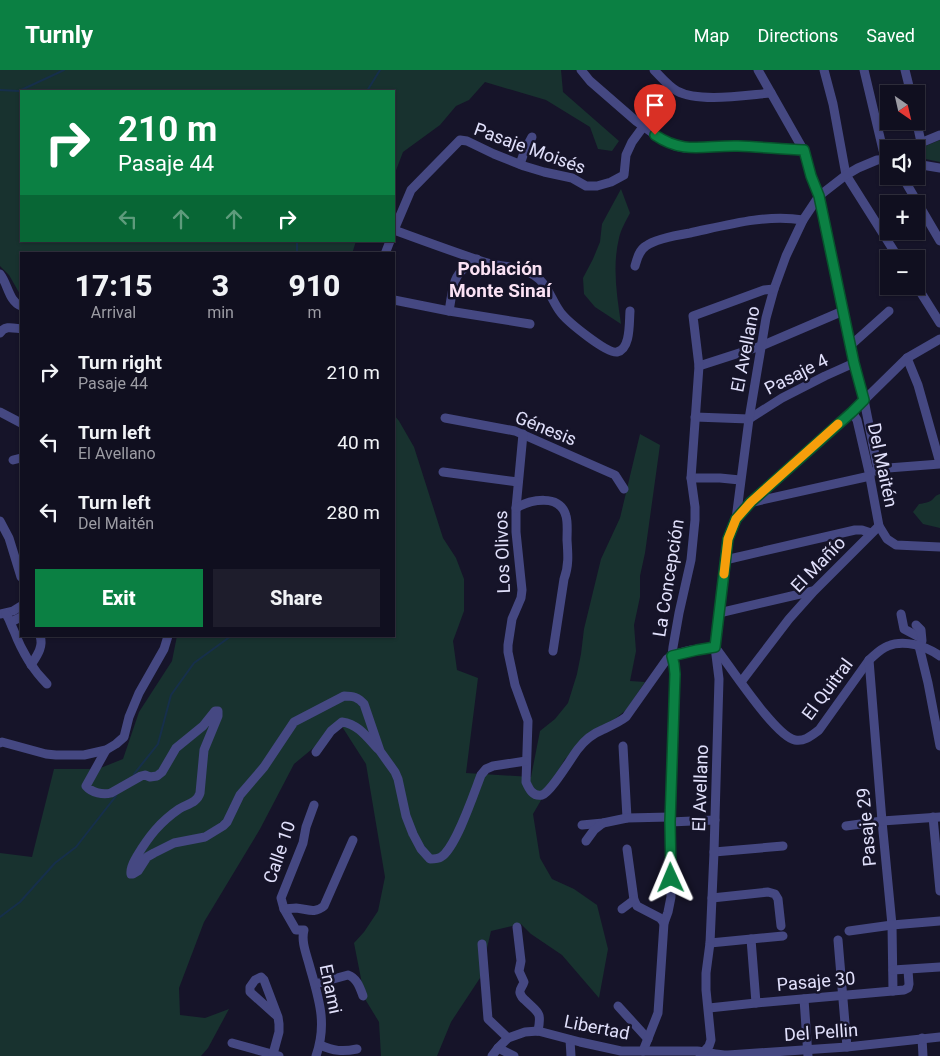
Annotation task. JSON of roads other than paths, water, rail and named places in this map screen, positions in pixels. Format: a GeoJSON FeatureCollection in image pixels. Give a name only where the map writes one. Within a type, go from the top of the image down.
{"type":"FeatureCollection","features":[{"type":"Feature","properties":{"kind":"street"},"geometry":{"type":"LineString","coordinates":[[581,70],[590,81],[643,127],[664,141],[685,148],[736,146],[804,150]]}},
{"type":"Feature","properties":{"kind":"street"},"geometry":{"type":"LineString","coordinates":[[654,70],[670,86],[688,95],[715,97],[771,93]]}},
{"type":"Feature","properties":{"kind":"street","name":"Del Maitén"},"geometry":{"type":"LineString","coordinates":[[758,70],[804,150],[819,196],[854,363],[864,400],[879,526]]}},
{"type":"Feature","properties":{"kind":"street"},"geometry":{"type":"LineString","coordinates":[[824,70],[833,104],[846,175],[893,250]]}},
{"type":"Feature","properties":{"kind":"street"},"geometry":{"type":"LineString","coordinates":[[864,70],[881,140]]}},
{"type":"Feature","properties":{"kind":"street"},"geometry":{"type":"LineString","coordinates":[[906,70],[909,85]]}},
{"type":"Feature","properties":{"kind":"street","name":"Pasaje Moisés"},"geometry":{"type":"LineString","coordinates":[[395,228],[411,190],[460,140],[467,141],[520,164],[572,178],[586,186],[597,186],[611,182],[624,175],[626,155],[632,142],[643,127]]}},
{"type":"Feature","properties":{"kind":"street"},"geometry":{"type":"LineString","coordinates":[[925,141],[940,135]]}},
{"type":"Feature","properties":{"kind":"street"},"geometry":{"type":"LineString","coordinates":[[520,164],[532,138]]}},
{"type":"Feature","properties":{"kind":"street","name":"El Avellano"},"geometry":{"type":"LineString","coordinates":[[702,1054],[709,1046],[711,1040],[706,973],[710,943],[712,898],[719,679],[715,647],[728,539],[736,519],[740,480],[761,346],[774,289],[786,256],[803,220],[819,196],[846,175],[869,162],[880,160]]}},
{"type":"Feature","properties":{"kind":"street"},"geometry":{"type":"LineString","coordinates":[[925,166],[940,168]]}},
{"type":"Feature","properties":{"kind":"street"},"geometry":{"type":"LineString","coordinates":[[907,185],[940,241]]}},
{"type":"Feature","properties":{"kind":"street"},"geometry":{"type":"LineString","coordinates":[[634,266],[641,250],[645,246],[668,238],[757,219],[792,218],[803,220]]}},
{"type":"Feature","properties":{"kind":"street"},"geometry":{"type":"LineString","coordinates":[[395,230],[491,264],[520,269],[535,275],[542,282],[565,318],[612,352],[620,351],[626,343],[630,311]]}},
{"type":"Feature","properties":{"kind":"street"},"geometry":{"type":"LineString","coordinates":[[449,311],[455,279],[462,270],[477,259]]}},
{"type":"Feature","properties":{"kind":"street"},"geometry":{"type":"LineString","coordinates":[[0,274],[14,302],[20,306]]}},
{"type":"Feature","properties":{"kind":"street","name":"La Concepción"},"geometry":{"type":"LineString","coordinates":[[643,1051],[658,1013],[664,923],[671,897],[670,819],[675,674],[672,656],[691,560],[695,520],[691,478],[699,366],[692,316],[764,290],[774,289]]}},
{"type":"Feature","properties":{"kind":"street"},"geometry":{"type":"LineString","coordinates":[[922,295],[940,323]]}},
{"type":"Feature","properties":{"kind":"street"},"geometry":{"type":"LineString","coordinates":[[395,300],[530,324]]}},
{"type":"Feature","properties":{"kind":"street"},"geometry":{"type":"LineString","coordinates":[[699,366],[761,346],[844,311]]}},
{"type":"Feature","properties":{"kind":"street"},"geometry":{"type":"LineString","coordinates":[[851,345],[889,311]]}},
{"type":"Feature","properties":{"kind":"street"},"geometry":{"type":"LineString","coordinates":[[0,334],[6,328],[20,330]]}},
{"type":"Feature","properties":{"kind":"street","name":"El Avellano"},"geometry":{"type":"LineString","coordinates":[[736,519],[751,502],[852,412],[907,358],[940,339]]}},
{"type":"Feature","properties":{"kind":"street"},"geometry":{"type":"LineString","coordinates":[[751,502],[873,473],[940,464],[918,385],[907,358]]}},
{"type":"Feature","properties":{"kind":"street","name":"Pasaje 4"},"geometry":{"type":"LineString","coordinates":[[749,419],[782,398],[854,363]]}},
{"type":"Feature","properties":{"kind":"street"},"geometry":{"type":"LineString","coordinates":[[0,412],[20,423]]}},
{"type":"Feature","properties":{"kind":"street","name":"Del Maitén"},"geometry":{"type":"LineString","coordinates":[[852,412],[857,420],[873,473]]}},
{"type":"Feature","properties":{"kind":"street"},"geometry":{"type":"LineString","coordinates":[[695,417],[749,419]]}},
{"type":"Feature","properties":{"kind":"street","name":"Génesis"},"geometry":{"type":"LineString","coordinates":[[445,418],[514,430],[615,475],[624,489]]}},
{"type":"Feature","properties":{"kind":"street","name":"Los Olivos"},"geometry":{"type":"LineString","coordinates":[[523,434],[516,508],[516,532],[522,590],[521,598],[512,619],[508,638],[508,652],[515,685],[528,724],[526,761]]}},
{"type":"Feature","properties":{"kind":"street"},"geometry":{"type":"LineString","coordinates":[[443,472],[518,482]]}},
{"type":"Feature","properties":{"kind":"street"},"geometry":{"type":"LineString","coordinates":[[691,478],[740,480]]}},
{"type":"Feature","properties":{"kind":"street"},"geometry":{"type":"LineString","coordinates":[[516,508],[532,501],[548,501],[560,506],[566,515],[568,569],[564,579],[553,651]]}},
{"type":"Feature","properties":{"kind":"street"},"geometry":{"type":"LineString","coordinates":[[0,521],[9,538],[20,574]]}},
{"type":"Feature","properties":{"kind":"street"},"geometry":{"type":"LineString","coordinates":[[879,526],[887,539],[896,545],[940,547]]}},
{"type":"Feature","properties":{"kind":"street","name":"El Mañío"},"geometry":{"type":"LineString","coordinates":[[741,682],[814,591],[879,526]]}},
{"type":"Feature","properties":{"kind":"street"},"geometry":{"type":"LineString","coordinates":[[725,560],[855,530],[871,533]]}},
{"type":"Feature","properties":{"kind":"street"},"geometry":{"type":"LineString","coordinates":[[719,614],[814,591]]}},
{"type":"Feature","properties":{"kind":"street"},"geometry":{"type":"LineString","coordinates":[[3,616],[20,607]]}},
{"type":"Feature","properties":{"kind":"street"},"geometry":{"type":"LineString","coordinates":[[901,614],[904,629],[922,644]]}},
{"type":"Feature","properties":{"kind":"street"},"geometry":{"type":"LineString","coordinates":[[3,616],[20,617]]}},
{"type":"Feature","properties":{"kind":"street"},"geometry":{"type":"LineString","coordinates":[[3,616],[14,631],[31,666],[47,684]]}},
{"type":"Feature","properties":{"kind":"street"},"geometry":{"type":"LineString","coordinates":[[916,626],[921,630],[928,683],[940,746]]}},
{"type":"Feature","properties":{"kind":"street"},"geometry":{"type":"LineString","coordinates":[[31,666],[39,652],[42,641],[40,637]]}},
{"type":"Feature","properties":{"kind":"street"},"geometry":{"type":"LineString","coordinates":[[0,742],[23,749],[56,755],[84,755],[106,750],[116,744],[124,736],[129,717],[139,693],[164,650],[168,637]]}},
{"type":"Feature","properties":{"kind":"street","name":"El Quitral"},"geometry":{"type":"LineString","coordinates":[[715,647],[755,702],[776,726],[794,740],[810,738],[819,730],[869,660],[888,645],[902,643],[922,644],[940,656]]}},
{"type":"Feature","properties":{"kind":"street"},"geometry":{"type":"LineString","coordinates":[[316,752],[331,731],[342,722],[358,728],[380,751],[395,772],[406,816],[421,849],[430,859],[439,858],[444,855],[456,837],[480,775],[486,769],[493,766],[526,761],[526,782],[529,789],[540,796],[544,794],[589,738],[626,718],[666,659],[715,647]]}},
{"type":"Feature","properties":{"kind":"street","name":"Pasaje 29"},"geometry":{"type":"LineString","coordinates":[[869,660],[892,925],[893,991]]}},
{"type":"Feature","properties":{"kind":"street"},"geometry":{"type":"LineString","coordinates":[[106,750],[86,786],[88,789],[106,794],[140,776],[157,776],[162,772],[176,748],[203,726],[215,711],[218,711],[218,716],[204,750],[198,798],[161,823],[146,841],[132,864],[130,871],[132,874],[138,871],[154,852],[174,843],[205,837],[223,826],[227,822],[240,795],[264,767],[294,722],[344,696],[360,699],[364,704],[380,751]]}},
{"type":"Feature","properties":{"kind":"street"},"geometry":{"type":"LineString","coordinates":[[622,746],[627,818]]}},
{"type":"Feature","properties":{"kind":"street","name":"Calle 10"},"geometry":{"type":"LineString","coordinates":[[304,930],[296,930],[284,909],[281,898],[304,843],[306,827],[314,805]]}},
{"type":"Feature","properties":{"kind":"street"},"geometry":{"type":"LineString","coordinates":[[846,826],[936,817],[940,891]]}},
{"type":"Feature","properties":{"kind":"street"},"geometry":{"type":"LineString","coordinates":[[582,825],[627,818],[715,820]]}},
{"type":"Feature","properties":{"kind":"street"},"geometry":{"type":"LineString","coordinates":[[586,841],[594,830],[603,823]]}},
{"type":"Feature","properties":{"kind":"street"},"geometry":{"type":"LineString","coordinates":[[284,909],[297,908],[315,911],[324,906],[353,840]]}},
{"type":"Feature","properties":{"kind":"street"},"geometry":{"type":"LineString","coordinates":[[714,852],[783,846]]}},
{"type":"Feature","properties":{"kind":"street"},"geometry":{"type":"LineString","coordinates":[[627,849],[634,900],[637,906],[660,918],[664,923]]}},
{"type":"Feature","properties":{"kind":"street"},"geometry":{"type":"LineString","coordinates":[[712,898],[768,892],[775,894],[778,899],[781,926]]}},
{"type":"Feature","properties":{"kind":"street"},"geometry":{"type":"LineString","coordinates":[[622,909],[634,900]]}},
{"type":"Feature","properties":{"kind":"street"},"geometry":{"type":"LineString","coordinates":[[849,931],[940,921]]}},
{"type":"Feature","properties":{"kind":"street"},"geometry":{"type":"LineString","coordinates":[[517,927],[522,961],[519,971],[524,982],[520,993],[522,998],[538,1012],[540,1021],[538,1031]]}},
{"type":"Feature","properties":{"kind":"street","name":"Enami"},"geometry":{"type":"LineString","coordinates":[[304,930],[302,935],[303,943],[321,1011],[320,1045],[316,1056]]}},
{"type":"Feature","properties":{"kind":"street"},"geometry":{"type":"LineString","coordinates":[[710,943],[783,936]]}},
{"type":"Feature","properties":{"kind":"street"},"geometry":{"type":"LineString","coordinates":[[751,939],[756,1003]]}},
{"type":"Feature","properties":{"kind":"street"},"geometry":{"type":"LineString","coordinates":[[838,940],[847,1047]]}},
{"type":"Feature","properties":{"kind":"street"},"geometry":{"type":"LineString","coordinates":[[482,944],[488,1019],[508,1038]]}},
{"type":"Feature","properties":{"kind":"street"},"geometry":{"type":"LineString","coordinates":[[893,970],[940,967]]}},
{"type":"Feature","properties":{"kind":"street"},"geometry":{"type":"LineString","coordinates":[[893,991],[908,988],[908,970]]}},
{"type":"Feature","properties":{"kind":"street"},"geometry":{"type":"LineString","coordinates":[[314,984],[348,975],[354,979],[363,996]]}},
{"type":"Feature","properties":{"kind":"street","name":"Pasaje 30"},"geometry":{"type":"LineString","coordinates":[[708,1008],[893,991]]}},
{"type":"Feature","properties":{"kind":"street"},"geometry":{"type":"LineString","coordinates":[[804,999],[808,1053]]}},
{"type":"Feature","properties":{"kind":"street"},"geometry":{"type":"LineString","coordinates":[[618,1006],[648,1039]]}},
{"type":"Feature","properties":{"kind":"street"},"geometry":{"type":"LineString","coordinates":[[232,1043],[276,1055],[279,1032],[278,1017]]}},
{"type":"Feature","properties":{"kind":"street","name":"Libertad"},"geometry":{"type":"LineString","coordinates":[[492,1056],[508,1038],[524,1032],[538,1031],[621,1051],[702,1054]]}},
{"type":"Feature","properties":{"kind":"street","name":"Del Pellin"},"geometry":{"type":"LineString","coordinates":[[702,1054],[808,1053],[940,1037]]}},
{"type":"Feature","properties":{"kind":"street"},"geometry":{"type":"LineString","coordinates":[[922,1038],[922,1056]]}},
{"type":"Feature","properties":{"kind":"street"},"geometry":{"type":"LineString","coordinates":[[570,1040],[571,1056]]}},
{"type":"Feature","properties":{"kind":"street"},"geometry":{"type":"LineString","coordinates":[[320,1045],[342,1051],[357,1049]]}},
{"type":"Feature","properties":{"kind":"street"},"geometry":{"type":"LineString","coordinates":[[498,1048],[514,1056]]}},
{"type":"Feature","properties":{"kind":"waterway"},"geometry":{"type":"LineString","coordinates":[[21,90],[64,70]]}},
{"type":"Feature","properties":{"kind":"waterway"},"geometry":{"type":"LineString","coordinates":[[368,90],[380,70]]}},
{"type":"Feature","properties":{"kind":"waterway"},"geometry":{"type":"LineString","coordinates":[[0,90],[20,91]]}},
{"type":"Feature","properties":{"kind":"waterway"},"geometry":{"type":"LineString","coordinates":[[297,242],[297,252]]}},
{"type":"Feature","properties":{"kind":"waterway"},"geometry":{"type":"LineString","coordinates":[[134,774],[158,744],[171,695],[194,663],[230,637]]}},
{"type":"Feature","properties":{"kind":"waterway"},"geometry":{"type":"LineString","coordinates":[[0,917],[20,902],[55,863],[76,847],[116,796]]}},
{"type":"Feature","properties":{"kind":"district","name":"Población Monte Sinaí"},"geometry":{"type":"Point","coordinates":[500,279]}}]}
